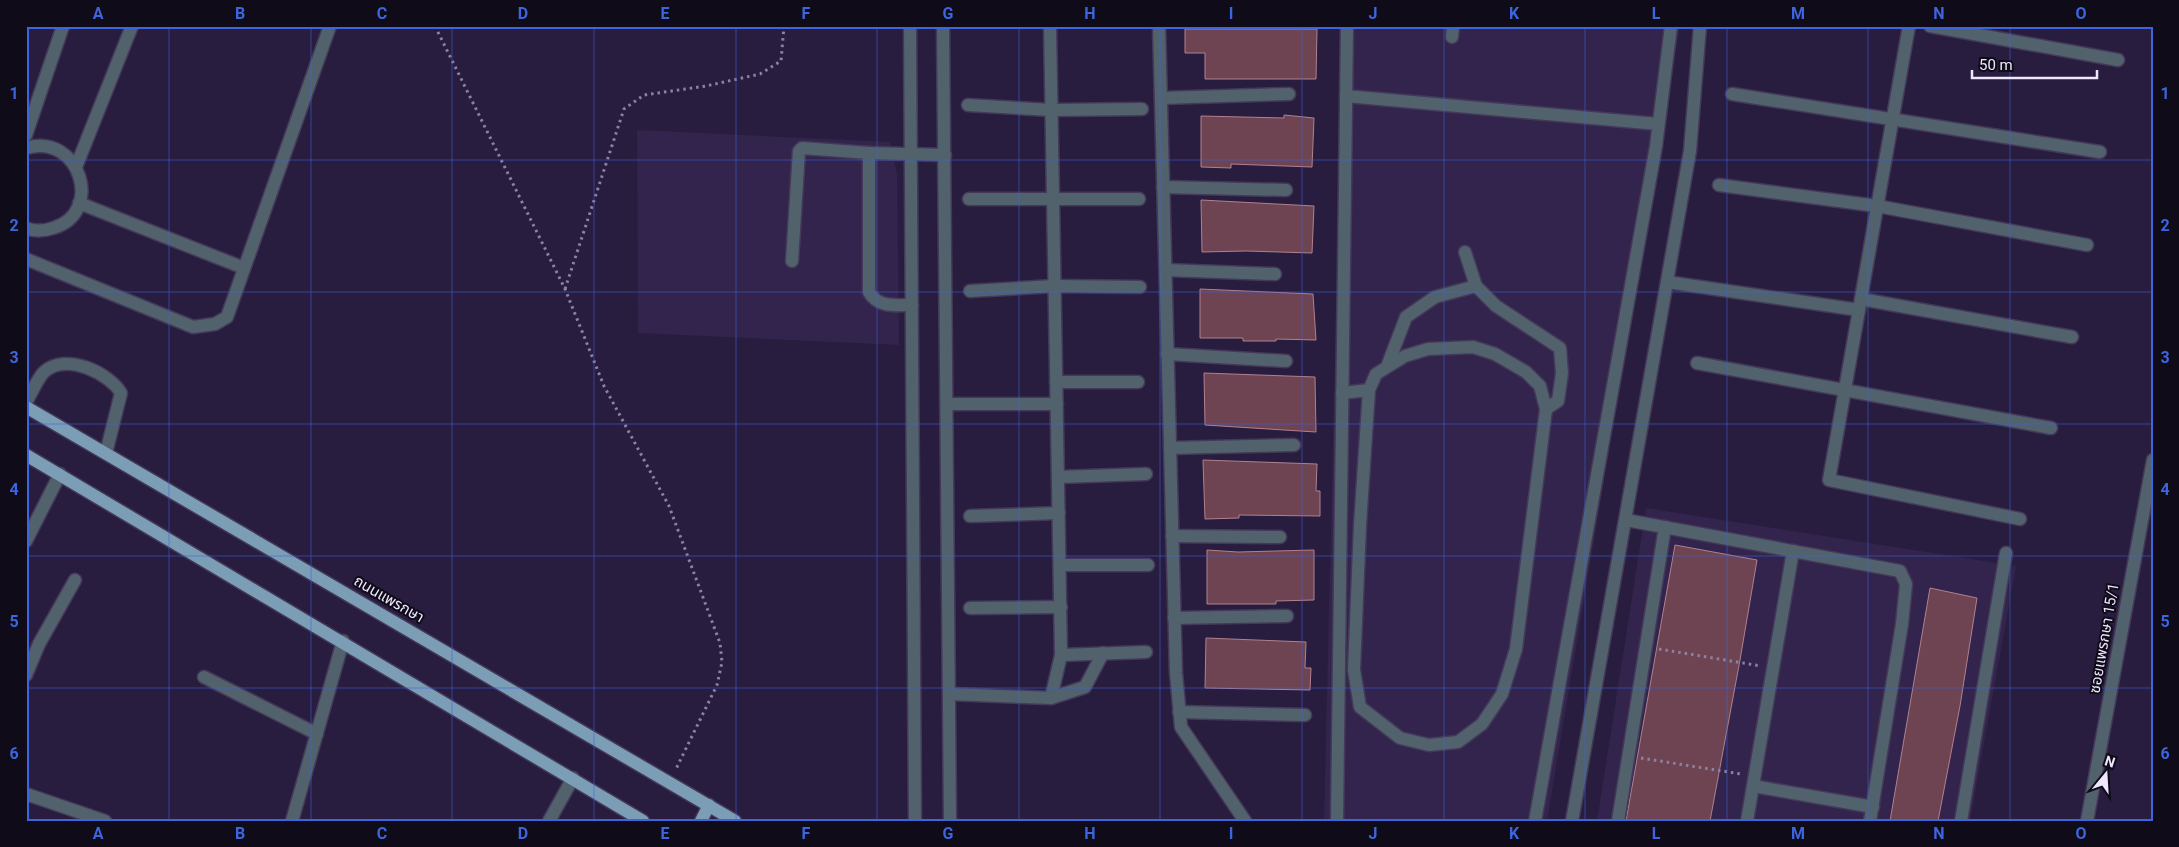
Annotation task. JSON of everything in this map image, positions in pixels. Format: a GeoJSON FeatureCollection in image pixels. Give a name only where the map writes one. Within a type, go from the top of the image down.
{"type":"FeatureCollection","features":[{"type":"Feature","properties":{"kind":"main road","name":"ถนนแพรกษา"},"geometry":{"type":"LineString","coordinates":[[26,407],[670,781],[735,821]]}},
{"type":"Feature","properties":{"kind":"main road"},"geometry":{"type":"LineString","coordinates":[[26,455],[574,778],[638,819]]}},
{"type":"Feature","properties":{"kind":"main road"},"geometry":{"type":"LineString","coordinates":[[700,821],[709,804]]}},
{"type":"Feature","properties":{"kind":"street"},"geometry":{"type":"LineString","coordinates":[[26,135],[63,26]]}},
{"type":"Feature","properties":{"kind":"street"},"geometry":{"type":"LineString","coordinates":[[76,167],[132,26]]}},
{"type":"Feature","properties":{"kind":"street"},"geometry":{"type":"LineString","coordinates":[[26,259],[193,327],[215,324],[227,317],[330,26]]}},
{"type":"Feature","properties":{"kind":"street"},"geometry":{"type":"LineString","coordinates":[[910,26],[908,305],[915,821]]}},
{"type":"Feature","properties":{"kind":"street"},"geometry":{"type":"LineString","coordinates":[[944,26],[950,821]]}},
{"type":"Feature","properties":{"kind":"street"},"geometry":{"type":"LineString","coordinates":[[1050,26],[1061,654],[1051,698]]}},
{"type":"Feature","properties":{"kind":"street"},"geometry":{"type":"LineString","coordinates":[[1159,26],[1174,618],[1179,712],[1181,727],[1245,821]]}},
{"type":"Feature","properties":{"kind":"street"},"geometry":{"type":"LineString","coordinates":[[1337,821],[1347,26]]}},
{"type":"Feature","properties":{"kind":"street"},"geometry":{"type":"LineString","coordinates":[[1535,821],[1658,124],[1671,26]]}},
{"type":"Feature","properties":{"kind":"street"},"geometry":{"type":"LineString","coordinates":[[1572,821],[1690,151],[1700,26]]}},
{"type":"Feature","properties":{"kind":"street"},"geometry":{"type":"LineString","coordinates":[[1909,26],[1829,480],[2020,519]]}},
{"type":"Feature","properties":{"kind":"street"},"geometry":{"type":"LineString","coordinates":[[1930,26],[2118,60]]}},
{"type":"Feature","properties":{"kind":"street"},"geometry":{"type":"LineString","coordinates":[[1161,98],[1289,94]]}},
{"type":"Feature","properties":{"kind":"street"},"geometry":{"type":"LineString","coordinates":[[1732,94],[1894,118],[2100,152]]}},
{"type":"Feature","properties":{"kind":"street"},"geometry":{"type":"LineString","coordinates":[[1346,96],[1658,124]]}},
{"type":"Feature","properties":{"kind":"street"},"geometry":{"type":"LineString","coordinates":[[968,105],[1051,110],[1142,109]]}},
{"type":"Feature","properties":{"kind":"street"},"geometry":{"type":"LineString","coordinates":[[26,148],[42,146],[56,149],[68,156],[82,180],[82,194],[70,219],[58,227],[45,231],[27,230]]}},
{"type":"Feature","properties":{"kind":"street"},"geometry":{"type":"LineString","coordinates":[[792,261],[799,151],[802,148],[869,153],[908,152],[945,155]]}},
{"type":"Feature","properties":{"kind":"street"},"geometry":{"type":"LineString","coordinates":[[869,153],[869,292],[873,300],[881,304],[908,305]]}},
{"type":"Feature","properties":{"kind":"street"},"geometry":{"type":"LineString","coordinates":[[1719,185],[1877,206],[2087,245]]}},
{"type":"Feature","properties":{"kind":"street"},"geometry":{"type":"LineString","coordinates":[[1163,187],[1286,190]]}},
{"type":"Feature","properties":{"kind":"street"},"geometry":{"type":"LineString","coordinates":[[969,199],[1053,201],[1139,199]]}},
{"type":"Feature","properties":{"kind":"street"},"geometry":{"type":"LineString","coordinates":[[79,203],[244,268]]}},
{"type":"Feature","properties":{"kind":"street"},"geometry":{"type":"LineString","coordinates":[[1465,252],[1476,286],[1496,306],[1560,348],[1562,374],[1558,401],[1546,409]]}},
{"type":"Feature","properties":{"kind":"street"},"geometry":{"type":"LineString","coordinates":[[1166,270],[1275,274]]}},
{"type":"Feature","properties":{"kind":"street"},"geometry":{"type":"LineString","coordinates":[[1667,282],[1860,304],[2072,337]]}},
{"type":"Feature","properties":{"kind":"street"},"geometry":{"type":"LineString","coordinates":[[970,291],[1054,286],[1140,287]]}},
{"type":"Feature","properties":{"kind":"street"},"geometry":{"type":"LineString","coordinates":[[1388,364],[1406,317],[1435,297],[1476,286]]}},
{"type":"Feature","properties":{"kind":"street"},"geometry":{"type":"LineString","coordinates":[[1473,347],[1495,354],[1526,372],[1540,386],[1546,409],[1516,649],[1502,694],[1482,724],[1458,742],[1429,745],[1400,738],[1360,707],[1354,670],[1368,390],[1376,374],[1388,364],[1404,356],[1428,349],[1473,347]]}},
{"type":"Feature","properties":{"kind":"street"},"geometry":{"type":"LineString","coordinates":[[1167,354],[1286,361]]}},
{"type":"Feature","properties":{"kind":"street"},"geometry":{"type":"LineString","coordinates":[[1697,363],[2051,428]]}},
{"type":"Feature","properties":{"kind":"street"},"geometry":{"type":"LineString","coordinates":[[26,402],[44,372],[53,367],[82,365],[114,382],[121,394],[106,453]]}},
{"type":"Feature","properties":{"kind":"street"},"geometry":{"type":"LineString","coordinates":[[1056,382],[1138,382]]}},
{"type":"Feature","properties":{"kind":"street"},"geometry":{"type":"LineString","coordinates":[[1342,394],[1368,390]]}},
{"type":"Feature","properties":{"kind":"street"},"geometry":{"type":"LineString","coordinates":[[948,404],[1056,404]]}},
{"type":"Feature","properties":{"kind":"street"},"geometry":{"type":"LineString","coordinates":[[1170,448],[1294,445]]}},
{"type":"Feature","properties":{"kind":"street","name":"ซอยแพรกษา 15/1"},"geometry":{"type":"LineString","coordinates":[[2087,821],[2153,460]]}},
{"type":"Feature","properties":{"kind":"street"},"geometry":{"type":"LineString","coordinates":[[26,541],[60,474]]}},
{"type":"Feature","properties":{"kind":"street"},"geometry":{"type":"LineString","coordinates":[[1058,477],[1146,474]]}},
{"type":"Feature","properties":{"kind":"street"},"geometry":{"type":"LineString","coordinates":[[970,516],[1059,513]]}},
{"type":"Feature","properties":{"kind":"street"},"geometry":{"type":"LineString","coordinates":[[1626,520],[1900,571],[1906,584],[1902,624],[1870,821]]}},
{"type":"Feature","properties":{"kind":"street"},"geometry":{"type":"LineString","coordinates":[[1618,821],[1665,527]]}},
{"type":"Feature","properties":{"kind":"street"},"geometry":{"type":"LineString","coordinates":[[1172,536],[1280,537]]}},
{"type":"Feature","properties":{"kind":"street"},"geometry":{"type":"LineString","coordinates":[[1747,821],[1793,551]]}},
{"type":"Feature","properties":{"kind":"street"},"geometry":{"type":"LineString","coordinates":[[1961,821],[2006,553]]}},
{"type":"Feature","properties":{"kind":"street"},"geometry":{"type":"LineString","coordinates":[[1060,565],[1148,565]]}},
{"type":"Feature","properties":{"kind":"street"},"geometry":{"type":"LineString","coordinates":[[26,675],[39,644],[75,580]]}},
{"type":"Feature","properties":{"kind":"street"},"geometry":{"type":"LineString","coordinates":[[970,608],[1060,607]]}},
{"type":"Feature","properties":{"kind":"street"},"geometry":{"type":"LineString","coordinates":[[1174,618],[1287,616]]}},
{"type":"Feature","properties":{"kind":"street"},"geometry":{"type":"LineString","coordinates":[[292,821],[343,642]]}},
{"type":"Feature","properties":{"kind":"street"},"geometry":{"type":"LineString","coordinates":[[1061,654],[1146,652]]}},
{"type":"Feature","properties":{"kind":"street"},"geometry":{"type":"LineString","coordinates":[[949,694],[1051,698],[1085,687],[1103,653]]}},
{"type":"Feature","properties":{"kind":"street"},"geometry":{"type":"LineString","coordinates":[[204,677],[317,734]]}},
{"type":"Feature","properties":{"kind":"street"},"geometry":{"type":"LineString","coordinates":[[1179,712],[1305,715]]}},
{"type":"Feature","properties":{"kind":"street"},"geometry":{"type":"LineString","coordinates":[[549,821],[574,778]]}},
{"type":"Feature","properties":{"kind":"street"},"geometry":{"type":"LineString","coordinates":[[1754,781],[1873,807]]}},
{"type":"Feature","properties":{"kind":"street"},"geometry":{"type":"LineString","coordinates":[[26,794],[105,821]]}},
{"type":"Feature","properties":{"kind":"path"},"geometry":{"type":"LineString","coordinates":[[435,26],[565,289],[604,386],[669,506],[720,642],[722,662],[717,685],[670,781]]}},
{"type":"Feature","properties":{"kind":"path"},"geometry":{"type":"LineString","coordinates":[[565,289],[624,109],[644,95],[706,86],[760,74],[781,61],[784,26]]}},
{"type":"Feature","properties":{"kind":"path"},"geometry":{"type":"LineString","coordinates":[[1646,647],[1773,668]]}},
{"type":"Feature","properties":{"kind":"path"},"geometry":{"type":"LineString","coordinates":[[1628,756],[1754,781]]}},
{"type":"Feature","properties":{"kind":"shaded area"},"geometry":{"type":"Polygon","coordinates":[[[1343,26],[1680,26],[1547,821],[1324,821],[1343,26]]]}},
{"type":"Feature","properties":{"kind":"shaded area"},"geometry":{"type":"Polygon","coordinates":[[[637,130],[890,142],[897,175],[899,345],[638,333],[637,130]]]}},
{"type":"Feature","properties":{"kind":"shaded area"},"geometry":{"type":"Polygon","coordinates":[[[1646,508],[2016,566],[1970,821],[1597,821],[1646,508]]]}},
{"type":"Feature","properties":{"kind":"building"},"geometry":{"type":"Polygon","coordinates":[[[1185,29],[1317,29],[1316,79],[1205,79],[1205,53],[1185,53],[1185,29]]]}},
{"type":"Feature","properties":{"kind":"building"},"geometry":{"type":"Polygon","coordinates":[[[1284,115],[1314,118],[1312,167],[1231,164],[1231,168],[1201,167],[1201,116],[1284,118],[1284,115]]]}},
{"type":"Feature","properties":{"kind":"building"},"geometry":{"type":"Polygon","coordinates":[[[1201,200],[1314,206],[1312,253],[1202,252],[1201,200]]]}},
{"type":"Feature","properties":{"kind":"building"},"geometry":{"type":"Polygon","coordinates":[[[1200,289],[1313,294],[1316,340],[1276,339],[1276,341],[1243,341],[1243,338],[1200,338],[1200,289]]]}},
{"type":"Feature","properties":{"kind":"building"},"geometry":{"type":"Polygon","coordinates":[[[1204,373],[1315,377],[1316,432],[1205,425],[1204,373]]]}},
{"type":"Feature","properties":{"kind":"building"},"geometry":{"type":"Polygon","coordinates":[[[1203,460],[1317,464],[1316,491],[1320,491],[1320,516],[1239,515],[1239,518],[1205,519],[1203,460]]]}},
{"type":"Feature","properties":{"kind":"building"},"geometry":{"type":"Polygon","coordinates":[[[1675,545],[1757,560],[1740,660],[1710,821],[1626,821],[1675,545]]]}},
{"type":"Feature","properties":{"kind":"building"},"geometry":{"type":"Polygon","coordinates":[[[1207,550],[1238,552],[1314,550],[1314,600],[1276,601],[1276,604],[1207,604],[1207,550]]]}},
{"type":"Feature","properties":{"kind":"building"},"geometry":{"type":"Polygon","coordinates":[[[1930,588],[1977,598],[1960,706],[1938,821],[1890,821],[1930,588]]]}},
{"type":"Feature","properties":{"kind":"building"},"geometry":{"type":"Polygon","coordinates":[[[1206,638],[1306,642],[1305,668],[1311,668],[1310,690],[1205,688],[1206,638]]]}}]}
